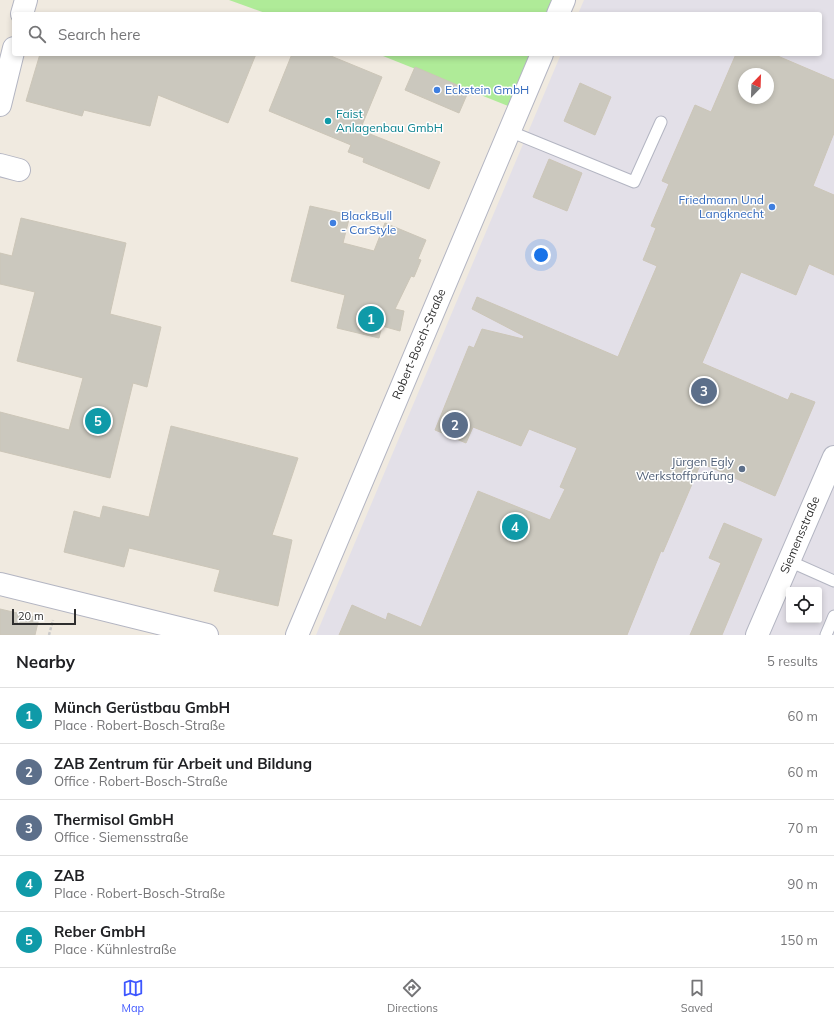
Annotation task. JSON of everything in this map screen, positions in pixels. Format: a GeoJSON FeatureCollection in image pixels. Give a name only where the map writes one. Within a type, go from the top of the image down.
{"type":"FeatureCollection","features":[{"type":"Feature","properties":{"kind":"street"},"geometry":{"type":"LineString","coordinates":[[23,12],[26,0]]}},
{"type":"Feature","properties":{"kind":"street"},"geometry":{"type":"LineString","coordinates":[[559,12],[564,0]]}},
{"type":"Feature","properties":{"kind":"street"},"geometry":{"type":"LineString","coordinates":[[0,105],[12,56]]}},
{"type":"Feature","properties":{"kind":"street","name":"Robert-Bosch-Straße"},"geometry":{"type":"LineString","coordinates":[[297,635],[541,56]]}},
{"type":"Feature","properties":{"kind":"street","name":"Siemensstraße"},"geometry":{"type":"LineString","coordinates":[[757,635],[834,457]]}},
{"type":"Feature","properties":{"kind":"street"},"geometry":{"type":"LineString","coordinates":[[0,584],[207,635]]}},
{"type":"Feature","properties":{"kind":"lane"},"geometry":{"type":"LineString","coordinates":[[509,130],[634,182],[661,122]]}},
{"type":"Feature","properties":{"kind":"lane"},"geometry":{"type":"LineString","coordinates":[[789,561],[834,581]]}},
{"type":"Feature","properties":{"kind":"lane"},"geometry":{"type":"LineString","coordinates":[[826,635],[834,616]]}},
{"type":"Feature","properties":{"kind":"shaded area"},"geometry":{"type":"Polygon","coordinates":[[[584,0],[834,0],[834,635],[316,635],[560,56],[822,56],[822,12],[579,12],[584,0]]]}},
{"type":"Feature","properties":{"kind":"green space"},"geometry":{"type":"Polygon","coordinates":[[[229,0],[559,0],[554,12],[262,12],[229,0]]]}},
{"type":"Feature","properties":{"kind":"green space"},"geometry":{"type":"Polygon","coordinates":[[[383,56],[535,56],[513,108],[383,56]]]}},
{"type":"Feature","properties":{"kind":"building"},"geometry":{"type":"Polygon","coordinates":[[[39,56],[255,56],[228,123],[158,95],[150,126],[84,110],[82,116],[26,101],[39,56]]]}},
{"type":"Feature","properties":{"kind":"building","name":"Faist Anlagenbau GmbH"},"geometry":{"type":"Polygon","coordinates":[[[291,56],[331,56],[382,77],[360,130],[440,162],[429,189],[363,162],[364,158],[348,152],[351,145],[269,111],[291,56]]]}},
{"type":"Feature","properties":{"kind":"building"},"geometry":{"type":"Polygon","coordinates":[[[735,56],[778,56],[834,80],[834,133],[813,186],[834,195],[834,275],[809,264],[796,295],[741,272],[702,363],[788,400],[791,393],[815,402],[775,496],[701,463],[663,552],[661,551],[627,635],[339,635],[352,605],[386,620],[388,613],[421,627],[478,491],[550,520],[565,489],[560,487],[577,448],[529,429],[521,446],[473,427],[466,443],[435,430],[469,346],[474,348],[482,329],[523,339],[524,336],[472,309],[477,297],[618,357],[657,266],[643,260],[656,228],[651,226],[669,184],[662,181],[695,105],[711,112],[735,56]]]}},
{"type":"Feature","properties":{"kind":"building","name":"Eckstein GmbH"},"geometry":{"type":"Polygon","coordinates":[[[415,67],[469,90],[459,113],[405,90],[415,67]]]}},
{"type":"Feature","properties":{"kind":"building"},"geometry":{"type":"Polygon","coordinates":[[[580,83],[611,97],[595,135],[564,121],[580,83]]]}},
{"type":"Feature","properties":{"kind":"building"},"geometry":{"type":"Polygon","coordinates":[[[549,159],[582,173],[567,211],[533,197],[549,159]]]}},
{"type":"Feature","properties":{"kind":"building"},"geometry":{"type":"Polygon","coordinates":[[[310,206],[350,215],[343,243],[374,251],[385,223],[426,240],[418,259],[421,260],[414,277],[411,276],[395,309],[404,311],[400,331],[382,326],[379,338],[337,328],[345,295],[291,281],[310,206]]]}},
{"type":"Feature","properties":{"kind":"building"},"geometry":{"type":"Polygon","coordinates":[[[21,218],[126,243],[110,314],[161,327],[147,387],[133,383],[110,478],[0,451],[0,412],[69,430],[83,378],[17,361],[35,292],[0,284],[0,253],[12,256],[21,218]]]}},
{"type":"Feature","properties":{"kind":"building"},"geometry":{"type":"Polygon","coordinates":[[[171,426],[298,458],[272,535],[292,540],[278,606],[214,591],[220,570],[129,548],[124,567],[64,552],[74,511],[100,518],[103,506],[149,517],[171,426]]]}},
{"type":"Feature","properties":{"kind":"building"},"geometry":{"type":"Polygon","coordinates":[[[724,523],[762,539],[722,635],[690,635],[721,563],[709,558],[724,523]]]}},
{"type":"Feature","properties":{"kind":"building"},"geometry":{"type":"Polygon","coordinates":[[[0,609],[39,618],[35,635],[0,635],[0,609]]]}},
{"type":"Feature","properties":{"kind":"place","name":"Eckstein GmbH"},"geometry":{"type":"Point","coordinates":[437,90]}},
{"type":"Feature","properties":{"kind":"place","name":"Faist Anlagenbau GmbH"},"geometry":{"type":"Point","coordinates":[328,121]}},
{"type":"Feature","properties":{"kind":"place","name":"Friedmann Und Langknecht"},"geometry":{"type":"Point","coordinates":[772,207]}},
{"type":"Feature","properties":{"kind":"place","name":"BlackBull - CarStyle"},"geometry":{"type":"Point","coordinates":[333,223]}},
{"type":"Feature","properties":{"kind":"place","name":"Münch Gerüstbau GmbH"},"geometry":{"type":"Point","coordinates":[371,319]}},
{"type":"Feature","properties":{"kind":"place","name":"Thermisol GmbH"},"geometry":{"type":"Point","coordinates":[704,391]}},
{"type":"Feature","properties":{"kind":"place","name":"Reber GmbH"},"geometry":{"type":"Point","coordinates":[98,421]}},
{"type":"Feature","properties":{"kind":"place","name":"ZAB Zentrum für Arbeit und Bildung"},"geometry":{"type":"Point","coordinates":[455,425]}},
{"type":"Feature","properties":{"kind":"place","name":"Jürgen Egly Werkstoffprüfung"},"geometry":{"type":"Point","coordinates":[742,469]}},
{"type":"Feature","properties":{"kind":"place","name":"ZAB"},"geometry":{"type":"Point","coordinates":[515,527]}}]}
